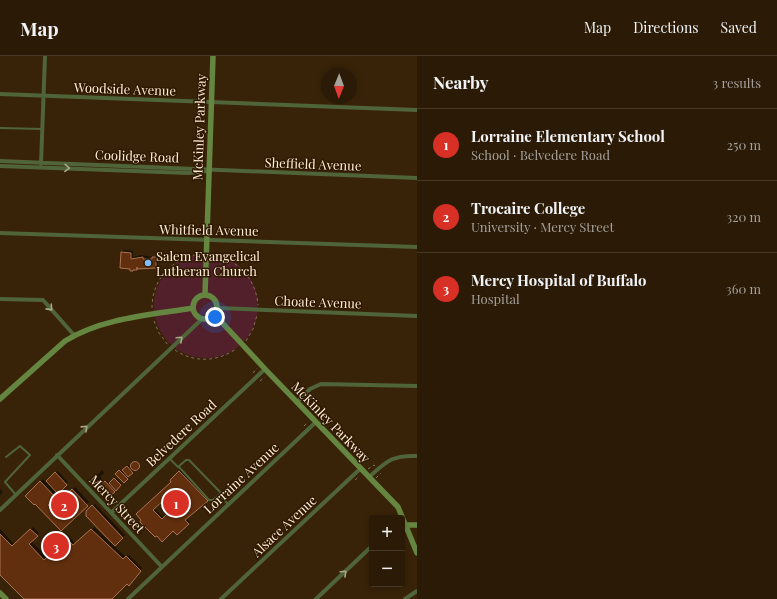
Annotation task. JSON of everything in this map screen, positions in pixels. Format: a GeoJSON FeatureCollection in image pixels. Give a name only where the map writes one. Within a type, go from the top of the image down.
{"type":"FeatureCollection","features":[{"type":"Feature","properties":{"kind":"street"},"geometry":{"type":"LineString","coordinates":[[41,165],[45,56]]}},
{"type":"Feature","properties":{"kind":"street","name":"McKinley Parkway"},"geometry":{"type":"LineString","coordinates":[[205,294],[213,56]]}},
{"type":"Feature","properties":{"kind":"street","name":"Woodside Avenue"},"geometry":{"type":"LineString","coordinates":[[0,94],[417,110]]}},
{"type":"Feature","properties":{"kind":"street","name":"Coolidge Road"},"geometry":{"type":"LineString","coordinates":[[0,161],[41,165],[198,173],[208,170]]}},
{"type":"Feature","properties":{"kind":"street","name":"Coolidge Road"},"geometry":{"type":"LineString","coordinates":[[0,166],[41,165]]}},
{"type":"Feature","properties":{"kind":"street","name":"Sheffield Avenue"},"geometry":{"type":"LineString","coordinates":[[208,170],[417,178]]}},
{"type":"Feature","properties":{"kind":"street","name":"Whitfield Avenue"},"geometry":{"type":"LineString","coordinates":[[0,233],[417,247]]}},
{"type":"Feature","properties":{"kind":"street"},"geometry":{"type":"LineString","coordinates":[[205,294],[213,297],[218,308],[215,315],[208,319],[202,319],[195,314],[193,308],[196,298],[205,294]]}},
{"type":"Feature","properties":{"kind":"street"},"geometry":{"type":"LineString","coordinates":[[0,299],[43,300],[74,335]]}},
{"type":"Feature","properties":{"kind":"street"},"geometry":{"type":"LineString","coordinates":[[0,399],[65,341],[74,335],[103,324],[193,308]]}},
{"type":"Feature","properties":{"kind":"street","name":"Choate Avenue"},"geometry":{"type":"LineString","coordinates":[[218,308],[417,316]]}},
{"type":"Feature","properties":{"kind":"street","name":"McKinley Parkway"},"geometry":{"type":"LineString","coordinates":[[215,315],[398,507],[401,515]]}},
{"type":"Feature","properties":{"kind":"street"},"geometry":{"type":"LineString","coordinates":[[0,510],[202,319]]}},
{"type":"Feature","properties":{"kind":"street","name":"Belvedere Road"},"geometry":{"type":"LineString","coordinates":[[112,512],[265,369]]}},
{"type":"Feature","properties":{"kind":"street"},"geometry":{"type":"LineString","coordinates":[[297,402],[310,389],[321,384],[417,386]]}},
{"type":"Feature","properties":{"kind":"street","name":"Lorraine Avenue"},"geometry":{"type":"LineString","coordinates":[[128,599],[316,422]]}},
{"type":"Feature","properties":{"kind":"street","name":"Mercy Street"},"geometry":{"type":"LineString","coordinates":[[57,455],[162,567]]}},
{"type":"Feature","properties":{"kind":"street"},"geometry":{"type":"LineString","coordinates":[[369,477],[389,460],[397,456],[417,456]]}},
{"type":"Feature","properties":{"kind":"street","name":"Alsace Avenue"},"geometry":{"type":"LineString","coordinates":[[221,599],[361,468]]}},
{"type":"Feature","properties":{"kind":"street"},"geometry":{"type":"LineString","coordinates":[[405,523],[417,525]]}},
{"type":"Feature","properties":{"kind":"street","name":"McKinley Parkway"},"geometry":{"type":"LineString","coordinates":[[405,525],[417,554]]}},
{"type":"Feature","properties":{"kind":"street"},"geometry":{"type":"LineString","coordinates":[[316,599],[369,549]]}},
{"type":"Feature","properties":{"kind":"street"},"geometry":{"type":"LineString","coordinates":[[404,599],[417,591]]}},
{"type":"Feature","properties":{"kind":"street"},"geometry":{"type":"LineString","coordinates":[[0,593],[6,599]]}},
{"type":"Feature","properties":{"kind":"lane"},"geometry":{"type":"LineString","coordinates":[[0,128],[43,129]]}},
{"type":"Feature","properties":{"kind":"lane"},"geometry":{"type":"LineString","coordinates":[[6,457],[20,446],[30,455],[5,482],[16,495]]}},
{"type":"Feature","properties":{"kind":"lane"},"geometry":{"type":"LineString","coordinates":[[169,458],[209,500],[213,500],[219,495]]}},
{"type":"Feature","properties":{"kind":"lane"},"geometry":{"type":"LineString","coordinates":[[178,467],[186,460],[189,460],[221,493],[219,495],[228,504]]}},
{"type":"Feature","properties":{"kind":"path"},"geometry":{"type":"LineString","coordinates":[[198,163],[204,163]]}},
{"type":"Feature","properties":{"kind":"path"},"geometry":{"type":"LineString","coordinates":[[198,177],[203,178]]}},
{"type":"Feature","properties":{"kind":"path"},"geometry":{"type":"LineString","coordinates":[[152,310],[155,289],[165,272],[181,260],[200,254]]}},
{"type":"Feature","properties":{"kind":"path"},"geometry":{"type":"LineString","coordinates":[[213,254],[231,261],[246,274],[255,290],[258,308]]}},
{"type":"Feature","properties":{"kind":"path"},"geometry":{"type":"LineString","coordinates":[[244,342],[253,329],[257,315]]}},
{"type":"Feature","properties":{"kind":"path"},"geometry":{"type":"LineString","coordinates":[[154,321],[159,333],[170,346]]}},
{"type":"Feature","properties":{"kind":"path"},"geometry":{"type":"LineString","coordinates":[[174,350],[189,357],[203,360],[224,356],[236,350]]}},
{"type":"Feature","properties":{"kind":"path"},"geometry":{"type":"LineString","coordinates":[[253,373],[257,369]]}},
{"type":"Feature","properties":{"kind":"path"},"geometry":{"type":"LineString","coordinates":[[260,381],[264,377]]}},
{"type":"Feature","properties":{"kind":"path"},"geometry":{"type":"LineString","coordinates":[[316,414],[321,410]]}},
{"type":"Feature","properties":{"kind":"path"},"geometry":{"type":"LineString","coordinates":[[304,426],[307,423]]}},
{"type":"Feature","properties":{"kind":"path"},"geometry":{"type":"LineString","coordinates":[[369,469],[374,465]]}},
{"type":"Feature","properties":{"kind":"path"},"geometry":{"type":"LineString","coordinates":[[378,477],[382,473]]}},
{"type":"Feature","properties":{"kind":"path"},"geometry":{"type":"LineString","coordinates":[[356,481],[360,476]]}},
{"type":"Feature","properties":{"kind":"shaded area"},"geometry":{"type":"Polygon","coordinates":[[[206,254],[226,258],[243,269],[254,286],[258,306],[254,326],[243,343],[226,354],[206,358],[186,354],[169,343],[158,326],[154,306],[158,286],[169,269],[186,258],[206,254]]]}},
{"type":"Feature","properties":{"kind":"building"},"geometry":{"type":"Polygon","coordinates":[[[121,252],[131,253],[131,259],[143,257],[143,259],[152,259],[152,257],[156,257],[156,268],[130,271],[130,269],[120,268],[121,252]]]}},
{"type":"Feature","properties":{"kind":"building"},"geometry":{"type":"Polygon","coordinates":[[[133,462],[137,462],[139,466],[137,470],[133,470],[131,468],[131,464],[133,462]]]}},
{"type":"Feature","properties":{"kind":"building"},"geometry":{"type":"Polygon","coordinates":[[[127,466],[133,473],[128,477],[122,470],[127,466]]]}},
{"type":"Feature","properties":{"kind":"building"},"geometry":{"type":"Polygon","coordinates":[[[119,470],[128,479],[124,483],[115,474],[119,470]]]}},
{"type":"Feature","properties":{"kind":"building"},"geometry":{"type":"Polygon","coordinates":[[[179,471],[208,501],[185,520],[189,524],[177,535],[173,531],[162,542],[140,522],[141,520],[136,514],[171,482],[170,480],[179,471]],[[166,498],[153,510],[162,519],[175,506],[166,498]]]}},
{"type":"Feature","properties":{"kind":"building"},"geometry":{"type":"Polygon","coordinates":[[[55,472],[67,485],[58,494],[46,481],[55,472]]]}},
{"type":"Feature","properties":{"kind":"building"},"geometry":{"type":"Polygon","coordinates":[[[114,478],[121,485],[116,491],[109,483],[114,478]]]}},
{"type":"Feature","properties":{"kind":"building"},"geometry":{"type":"Polygon","coordinates":[[[40,481],[56,498],[48,505],[61,518],[75,504],[66,495],[72,489],[88,506],[61,531],[35,504],[34,505],[25,496],[40,481]]]}},
{"type":"Feature","properties":{"kind":"building"},"geometry":{"type":"Polygon","coordinates":[[[105,481],[115,492],[110,496],[100,486],[105,481]]]}},
{"type":"Feature","properties":{"kind":"building"},"geometry":{"type":"Polygon","coordinates":[[[92,505],[123,538],[115,546],[86,516],[86,511],[92,505]]]}},
{"type":"Feature","properties":{"kind":"building"},"geometry":{"type":"Polygon","coordinates":[[[30,529],[38,536],[29,544],[44,560],[66,539],[73,545],[91,529],[123,559],[126,556],[141,571],[129,586],[127,584],[112,599],[24,599],[0,575],[0,534],[12,546],[30,529]]]}},
{"type":"Feature","properties":{"kind":"place","name":"Salem Evangelical Lutheran Church"},"geometry":{"type":"Point","coordinates":[148,263]}},
{"type":"Feature","properties":{"kind":"place","name":"Lorraine Elementary School"},"geometry":{"type":"Point","coordinates":[176,503]}},
{"type":"Feature","properties":{"kind":"place","name":"Trocaire College"},"geometry":{"type":"Point","coordinates":[64,505]}},
{"type":"Feature","properties":{"kind":"place","name":"Mercy Hospital of Buffalo"},"geometry":{"type":"Point","coordinates":[56,546]}}]}
